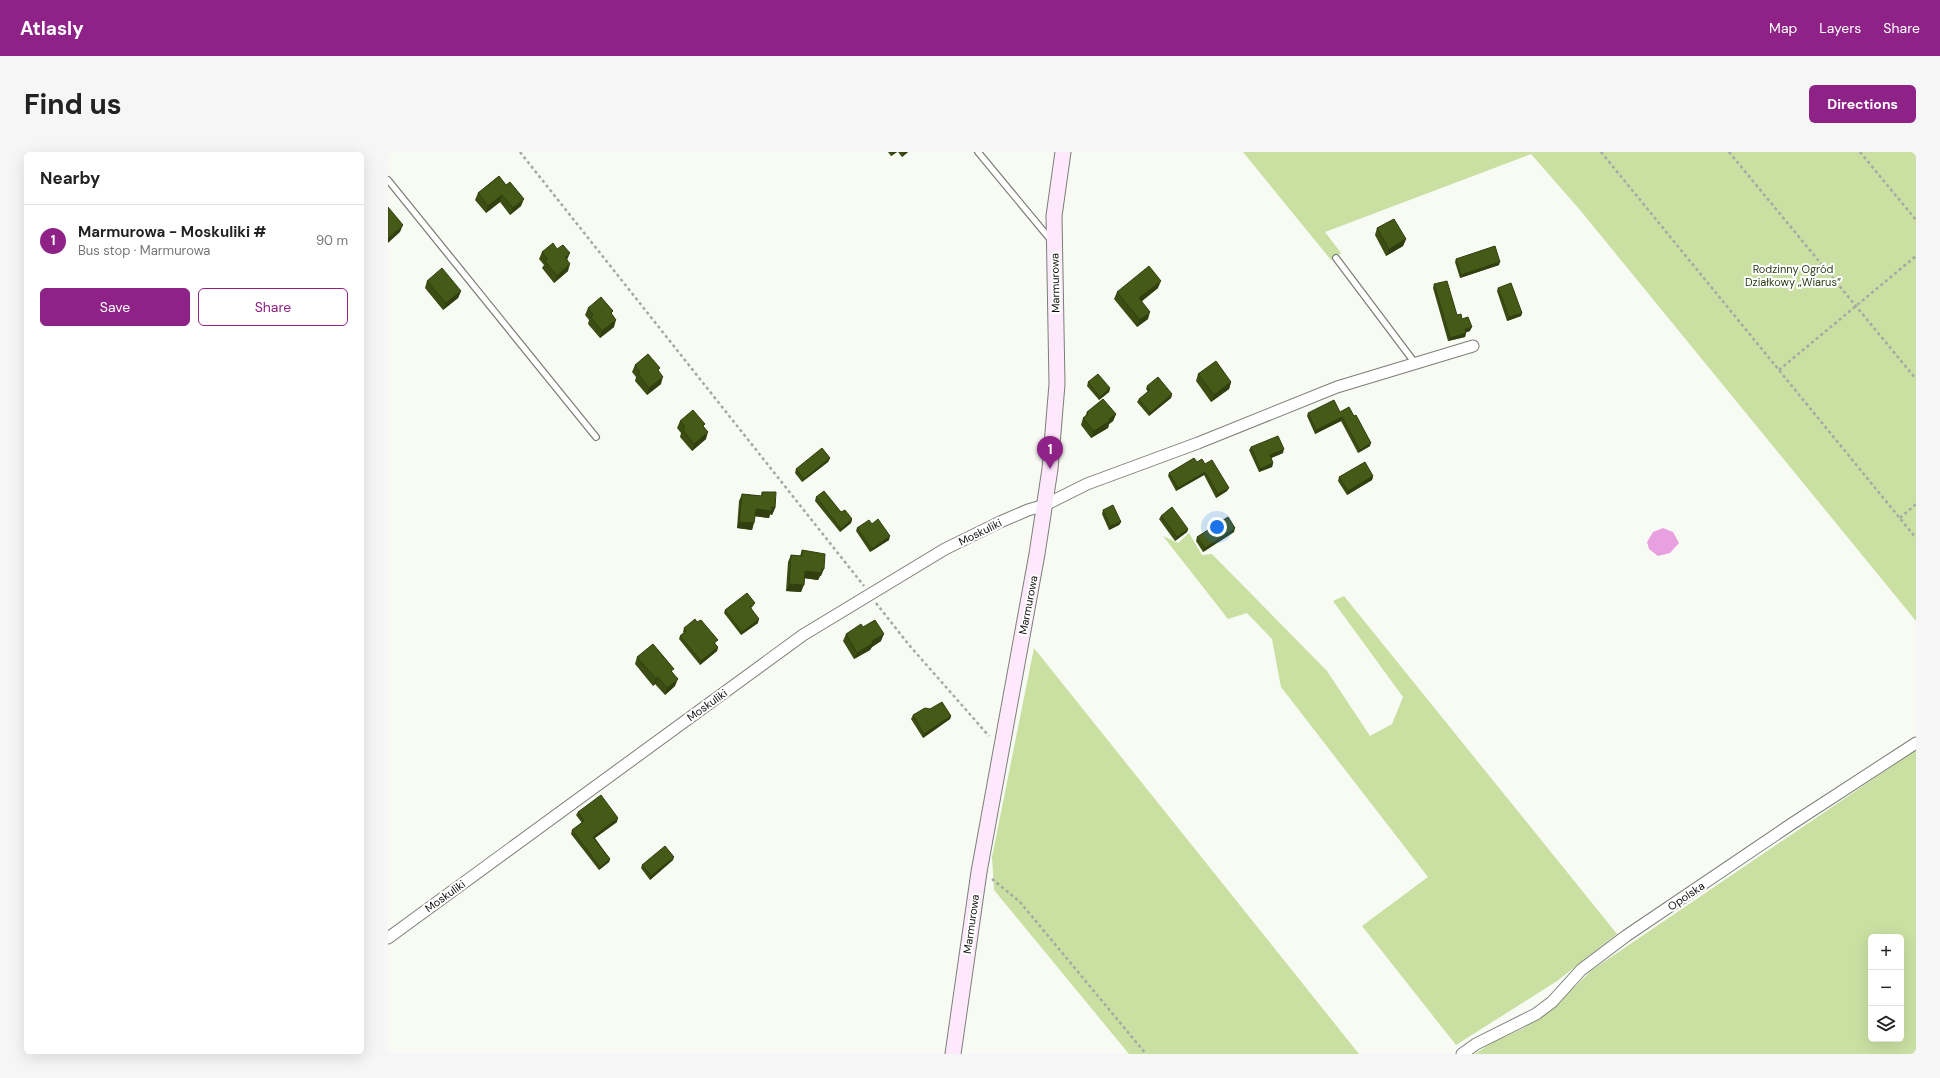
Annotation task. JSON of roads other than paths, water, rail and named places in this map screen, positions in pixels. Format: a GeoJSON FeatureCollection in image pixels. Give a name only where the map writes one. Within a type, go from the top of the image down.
{"type":"FeatureCollection","features":[{"type":"Feature","properties":{"kind":"street","name":"Marmurowa"},"geometry":{"type":"LineString","coordinates":[[953,1054],[979,872],[1045,505],[1057,384],[1054,216],[1062,152]]}},
{"type":"Feature","properties":{"kind":"street","name":"Moskuliki"},"geometry":{"type":"LineString","coordinates":[[388,938],[803,635],[945,549],[1000,522],[1028,510],[1045,505],[1087,484],[1198,443],[1336,387],[1473,346]]}},
{"type":"Feature","properties":{"kind":"street","name":"Opolska"},"geometry":{"type":"LineString","coordinates":[[1462,1054],[1476,1044],[1536,1014],[1552,1002],[1581,970],[1626,936],[1790,825],[1916,743]]}},
{"type":"Feature","properties":{"kind":"lane"},"geometry":{"type":"LineString","coordinates":[[978,152],[1054,244]]}},
{"type":"Feature","properties":{"kind":"lane"},"geometry":{"type":"LineString","coordinates":[[388,180],[596,437]]}},
{"type":"Feature","properties":{"kind":"lane"},"geometry":{"type":"LineString","coordinates":[[1336,258],[1415,363]]}},
{"type":"Feature","properties":{"kind":"place","name":"Marmurowa - Moskuliki #"},"geometry":{"type":"Point","coordinates":[1050,469]}},
{"type":"Feature","properties":{"kind":"park label","name":"Rodzinny Ogród Działkowy „Wiarus”"},"geometry":{"type":"Point","coordinates":[1793,275]}}]}
